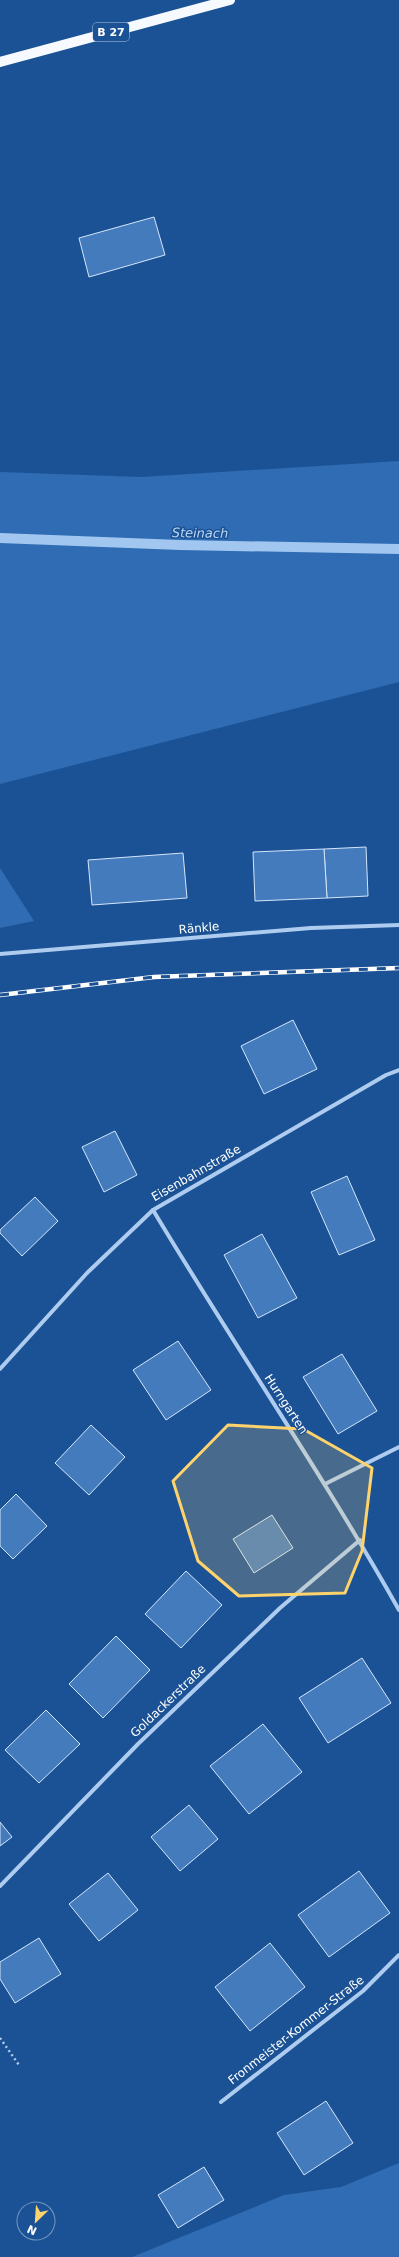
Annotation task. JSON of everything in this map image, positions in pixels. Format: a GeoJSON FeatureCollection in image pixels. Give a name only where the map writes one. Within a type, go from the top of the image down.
{"type":"FeatureCollection","features":[{"type":"Feature","properties":{"kind":"main road","name":"B 27"},"geometry":{"type":"LineString","coordinates":[[0,62],[230,0]]}},
{"type":"Feature","properties":{"kind":"street","name":"Ränkle"},"geometry":{"type":"LineString","coordinates":[[0,954],[311,928],[399,925]]}},
{"type":"Feature","properties":{"kind":"street","name":"Eisenbahnstraße"},"geometry":{"type":"LineString","coordinates":[[0,1368],[87,1273],[153,1210],[386,1075],[399,1070]]}},
{"type":"Feature","properties":{"kind":"street","name":"Hurngarten"},"geometry":{"type":"LineString","coordinates":[[153,1210],[190,1272],[360,1540],[399,1610]]}},
{"type":"Feature","properties":{"kind":"street"},"geometry":{"type":"LineString","coordinates":[[325,1484],[399,1447]]}},
{"type":"Feature","properties":{"kind":"street","name":"Goldackerstraße"},"geometry":{"type":"LineString","coordinates":[[0,1886],[138,1744],[280,1608],[360,1540]]}},
{"type":"Feature","properties":{"kind":"street","name":"Fronmeister-Kommer-Straße"},"geometry":{"type":"LineString","coordinates":[[221,2102],[363,1991],[399,1955]]}},
{"type":"Feature","properties":{"kind":"path"},"geometry":{"type":"LineString","coordinates":[[0,2038],[19,2065]]}},
{"type":"Feature","properties":{"kind":"highlighted area"},"geometry":{"type":"Polygon","coordinates":[[[228,1425],[303,1429],[372,1468],[362,1551],[345,1593],[239,1596],[198,1561],[173,1481],[228,1425]]]}},
{"type":"Feature","properties":{"kind":"shaded area"},"geometry":{"type":"Polygon","coordinates":[[[399,461],[399,682],[0,784],[0,472],[141,477],[399,461]]]}},
{"type":"Feature","properties":{"kind":"shaded area"},"geometry":{"type":"Polygon","coordinates":[[[0,868],[34,921],[0,928],[0,868]]]}},
{"type":"Feature","properties":{"kind":"shaded area"},"geometry":{"type":"Polygon","coordinates":[[[399,2163],[399,2257],[132,2257],[284,2195],[341,2187],[399,2163]]]}},
{"type":"Feature","properties":{"kind":"building"},"geometry":{"type":"Polygon","coordinates":[[[154,217],[165,255],[89,277],[79,238],[154,217]]]}},
{"type":"Feature","properties":{"kind":"building"},"geometry":{"type":"Polygon","coordinates":[[[366,847],[368,896],[327,898],[324,849],[366,847]]]}},
{"type":"Feature","properties":{"kind":"building"},"geometry":{"type":"Polygon","coordinates":[[[324,849],[327,898],[255,901],[253,852],[324,849]]]}},
{"type":"Feature","properties":{"kind":"building"},"geometry":{"type":"Polygon","coordinates":[[[183,853],[187,898],[92,905],[88,860],[183,853]]]}},
{"type":"Feature","properties":{"kind":"building"},"geometry":{"type":"Polygon","coordinates":[[[293,1020],[317,1069],[264,1094],[241,1046],[293,1020]]]}},
{"type":"Feature","properties":{"kind":"building"},"geometry":{"type":"Polygon","coordinates":[[[115,1131],[137,1175],[104,1192],[82,1147],[115,1131]]]}},
{"type":"Feature","properties":{"kind":"building"},"geometry":{"type":"Polygon","coordinates":[[[347,1176],[375,1240],[339,1255],[311,1192],[347,1176]]]}},
{"type":"Feature","properties":{"kind":"building"},"geometry":{"type":"Polygon","coordinates":[[[35,1197],[58,1221],[22,1256],[0,1233],[0,1230],[35,1197]]]}},
{"type":"Feature","properties":{"kind":"building"},"geometry":{"type":"Polygon","coordinates":[[[262,1234],[297,1298],[258,1318],[224,1255],[262,1234]]]}},
{"type":"Feature","properties":{"kind":"building"},"geometry":{"type":"Polygon","coordinates":[[[178,1341],[211,1390],[166,1420],[133,1370],[178,1341]]]}},
{"type":"Feature","properties":{"kind":"building"},"geometry":{"type":"Polygon","coordinates":[[[342,1354],[377,1411],[338,1434],[303,1377],[342,1354]]]}},
{"type":"Feature","properties":{"kind":"building"},"geometry":{"type":"Polygon","coordinates":[[[91,1425],[125,1457],[89,1495],[55,1463],[91,1425]]]}},
{"type":"Feature","properties":{"kind":"building"},"geometry":{"type":"Polygon","coordinates":[[[16,1494],[47,1526],[13,1559],[0,1546],[0,1510],[16,1494]]]}},
{"type":"Feature","properties":{"kind":"building"},"geometry":{"type":"Polygon","coordinates":[[[272,1515],[293,1548],[254,1573],[233,1539],[272,1515]]]}},
{"type":"Feature","properties":{"kind":"building"},"geometry":{"type":"Polygon","coordinates":[[[186,1571],[222,1605],[181,1648],[145,1614],[186,1571]]]}},
{"type":"Feature","properties":{"kind":"building"},"geometry":{"type":"Polygon","coordinates":[[[116,1636],[150,1670],[103,1718],[69,1684],[116,1636]]]}},
{"type":"Feature","properties":{"kind":"building"},"geometry":{"type":"Polygon","coordinates":[[[362,1658],[391,1703],[328,1743],[299,1698],[362,1658]]]}},
{"type":"Feature","properties":{"kind":"building"},"geometry":{"type":"Polygon","coordinates":[[[46,1710],[80,1744],[39,1783],[5,1750],[46,1710]]]}},
{"type":"Feature","properties":{"kind":"building"},"geometry":{"type":"Polygon","coordinates":[[[263,1724],[302,1772],[249,1814],[210,1766],[263,1724]]]}},
{"type":"Feature","properties":{"kind":"building"},"geometry":{"type":"Polygon","coordinates":[[[189,1805],[218,1839],[180,1871],[151,1837],[189,1805]]]}},
{"type":"Feature","properties":{"kind":"building"},"geometry":{"type":"Polygon","coordinates":[[[0,1822],[12,1837],[0,1846],[0,1822]]]}},
{"type":"Feature","properties":{"kind":"building"},"geometry":{"type":"Polygon","coordinates":[[[359,1871],[390,1913],[329,1957],[298,1915],[359,1871]]]}},
{"type":"Feature","properties":{"kind":"building"},"geometry":{"type":"Polygon","coordinates":[[[108,1873],[138,1910],[99,1941],[69,1904],[108,1873]]]}},
{"type":"Feature","properties":{"kind":"building"},"geometry":{"type":"Polygon","coordinates":[[[39,1938],[61,1974],[15,2003],[0,1979],[0,1962],[39,1938]]]}},
{"type":"Feature","properties":{"kind":"building"},"geometry":{"type":"Polygon","coordinates":[[[270,1943],[305,1987],[250,2031],[215,1987],[270,1943]]]}},
{"type":"Feature","properties":{"kind":"building"},"geometry":{"type":"Polygon","coordinates":[[[326,2101],[353,2143],[304,2175],[277,2133],[326,2101]]]}},
{"type":"Feature","properties":{"kind":"building"},"geometry":{"type":"Polygon","coordinates":[[[204,2167],[224,2200],[178,2228],[158,2195],[204,2167]]]}},
{"type":"Feature","properties":{"kind":"waterway","name":"Steinach"},"geometry":{"type":"LineString","coordinates":[[0,538],[180,545],[399,549]]}},
{"type":"Feature","properties":{"kind":"railway"},"geometry":{"type":"LineString","coordinates":[[0,995],[154,977],[399,968]]}}]}
